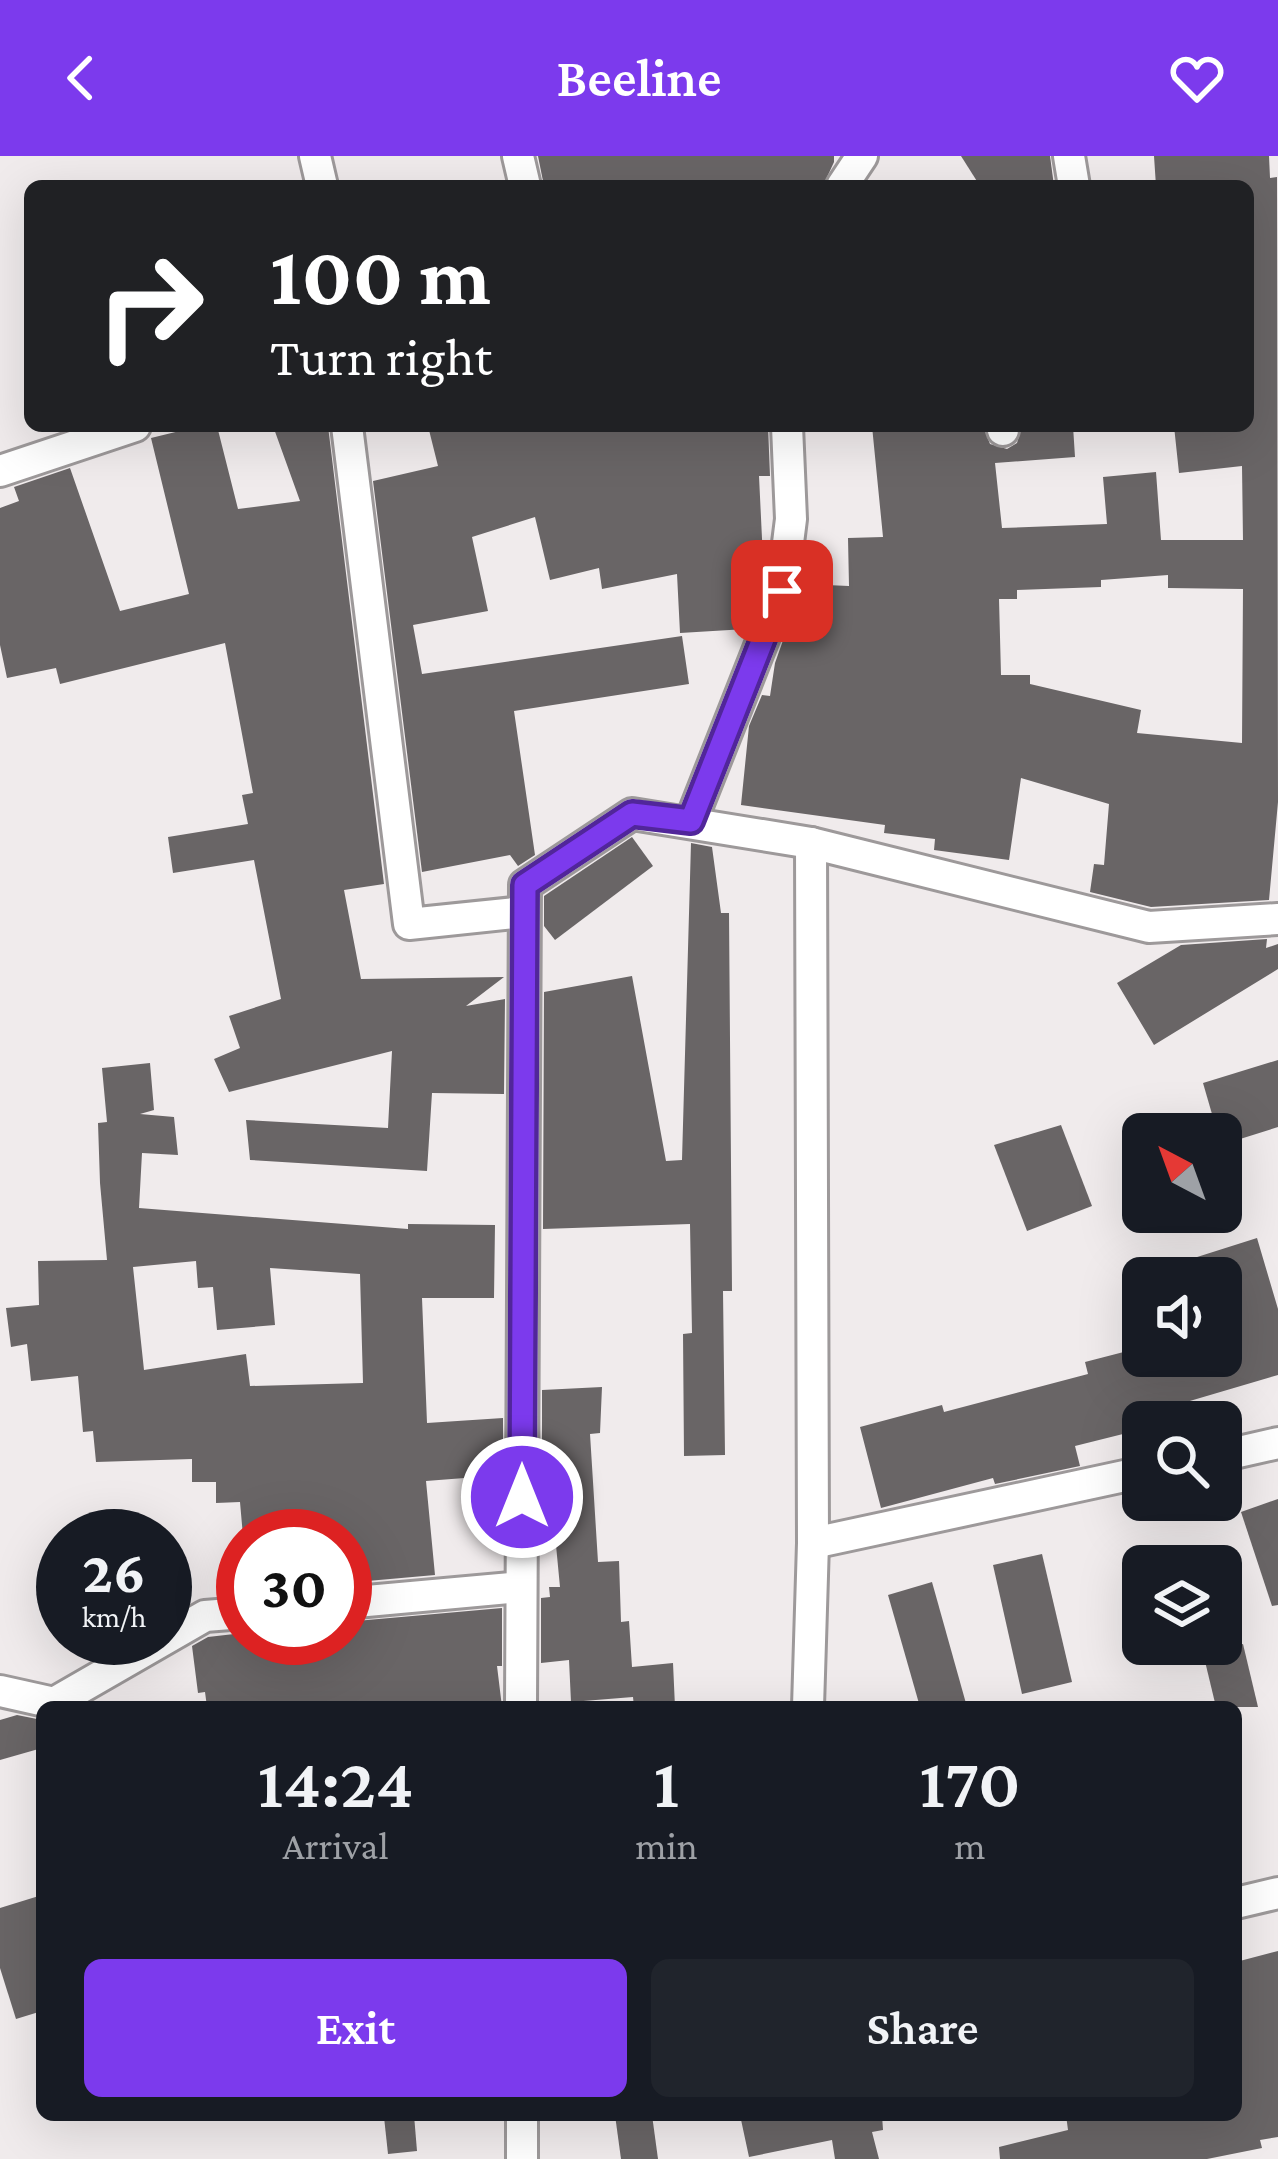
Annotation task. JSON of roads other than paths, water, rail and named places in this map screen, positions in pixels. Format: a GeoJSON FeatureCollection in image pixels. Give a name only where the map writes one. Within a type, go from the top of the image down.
{"type":"FeatureCollection","features":[{"type":"Feature","properties":{"kind":"street"},"geometry":{"type":"LineString","coordinates":[[0,471],[117,432]]}},
{"type":"Feature","properties":{"kind":"street"},"geometry":{"type":"LineString","coordinates":[[348,432],[409,924],[524,912]]}},
{"type":"Feature","properties":{"kind":"street"},"geometry":{"type":"LineString","coordinates":[[691,821],[782,591],[791,520],[788,432]]}},
{"type":"Feature","properties":{"kind":"street"},"geometry":{"type":"LineString","coordinates":[[521,1701],[525,885],[632,814],[812,843],[1149,927],[1278,919]]}},
{"type":"Feature","properties":{"kind":"street"},"geometry":{"type":"LineString","coordinates":[[808,1701],[813,1543],[812,843]]}},
{"type":"Feature","properties":{"kind":"street"},"geometry":{"type":"LineString","coordinates":[[1242,1451],[1278,1442]]}},
{"type":"Feature","properties":{"kind":"street"},"geometry":{"type":"LineString","coordinates":[[813,1543],[1122,1477]]}},
{"type":"Feature","properties":{"kind":"street"},"geometry":{"type":"LineString","coordinates":[[372,1601],[521,1587]]}},
{"type":"Feature","properties":{"kind":"street"},"geometry":{"type":"LineString","coordinates":[[57,1701],[205,1616],[216,1615]]}},
{"type":"Feature","properties":{"kind":"street"},"geometry":{"type":"LineString","coordinates":[[0,1690],[46,1701]]}},
{"type":"Feature","properties":{"kind":"street"},"geometry":{"type":"LineString","coordinates":[[1242,1902],[1278,1893]]}},
{"type":"Feature","properties":{"kind":"street"},"geometry":{"type":"LineString","coordinates":[[522,2121],[522,2159]]}}]}
